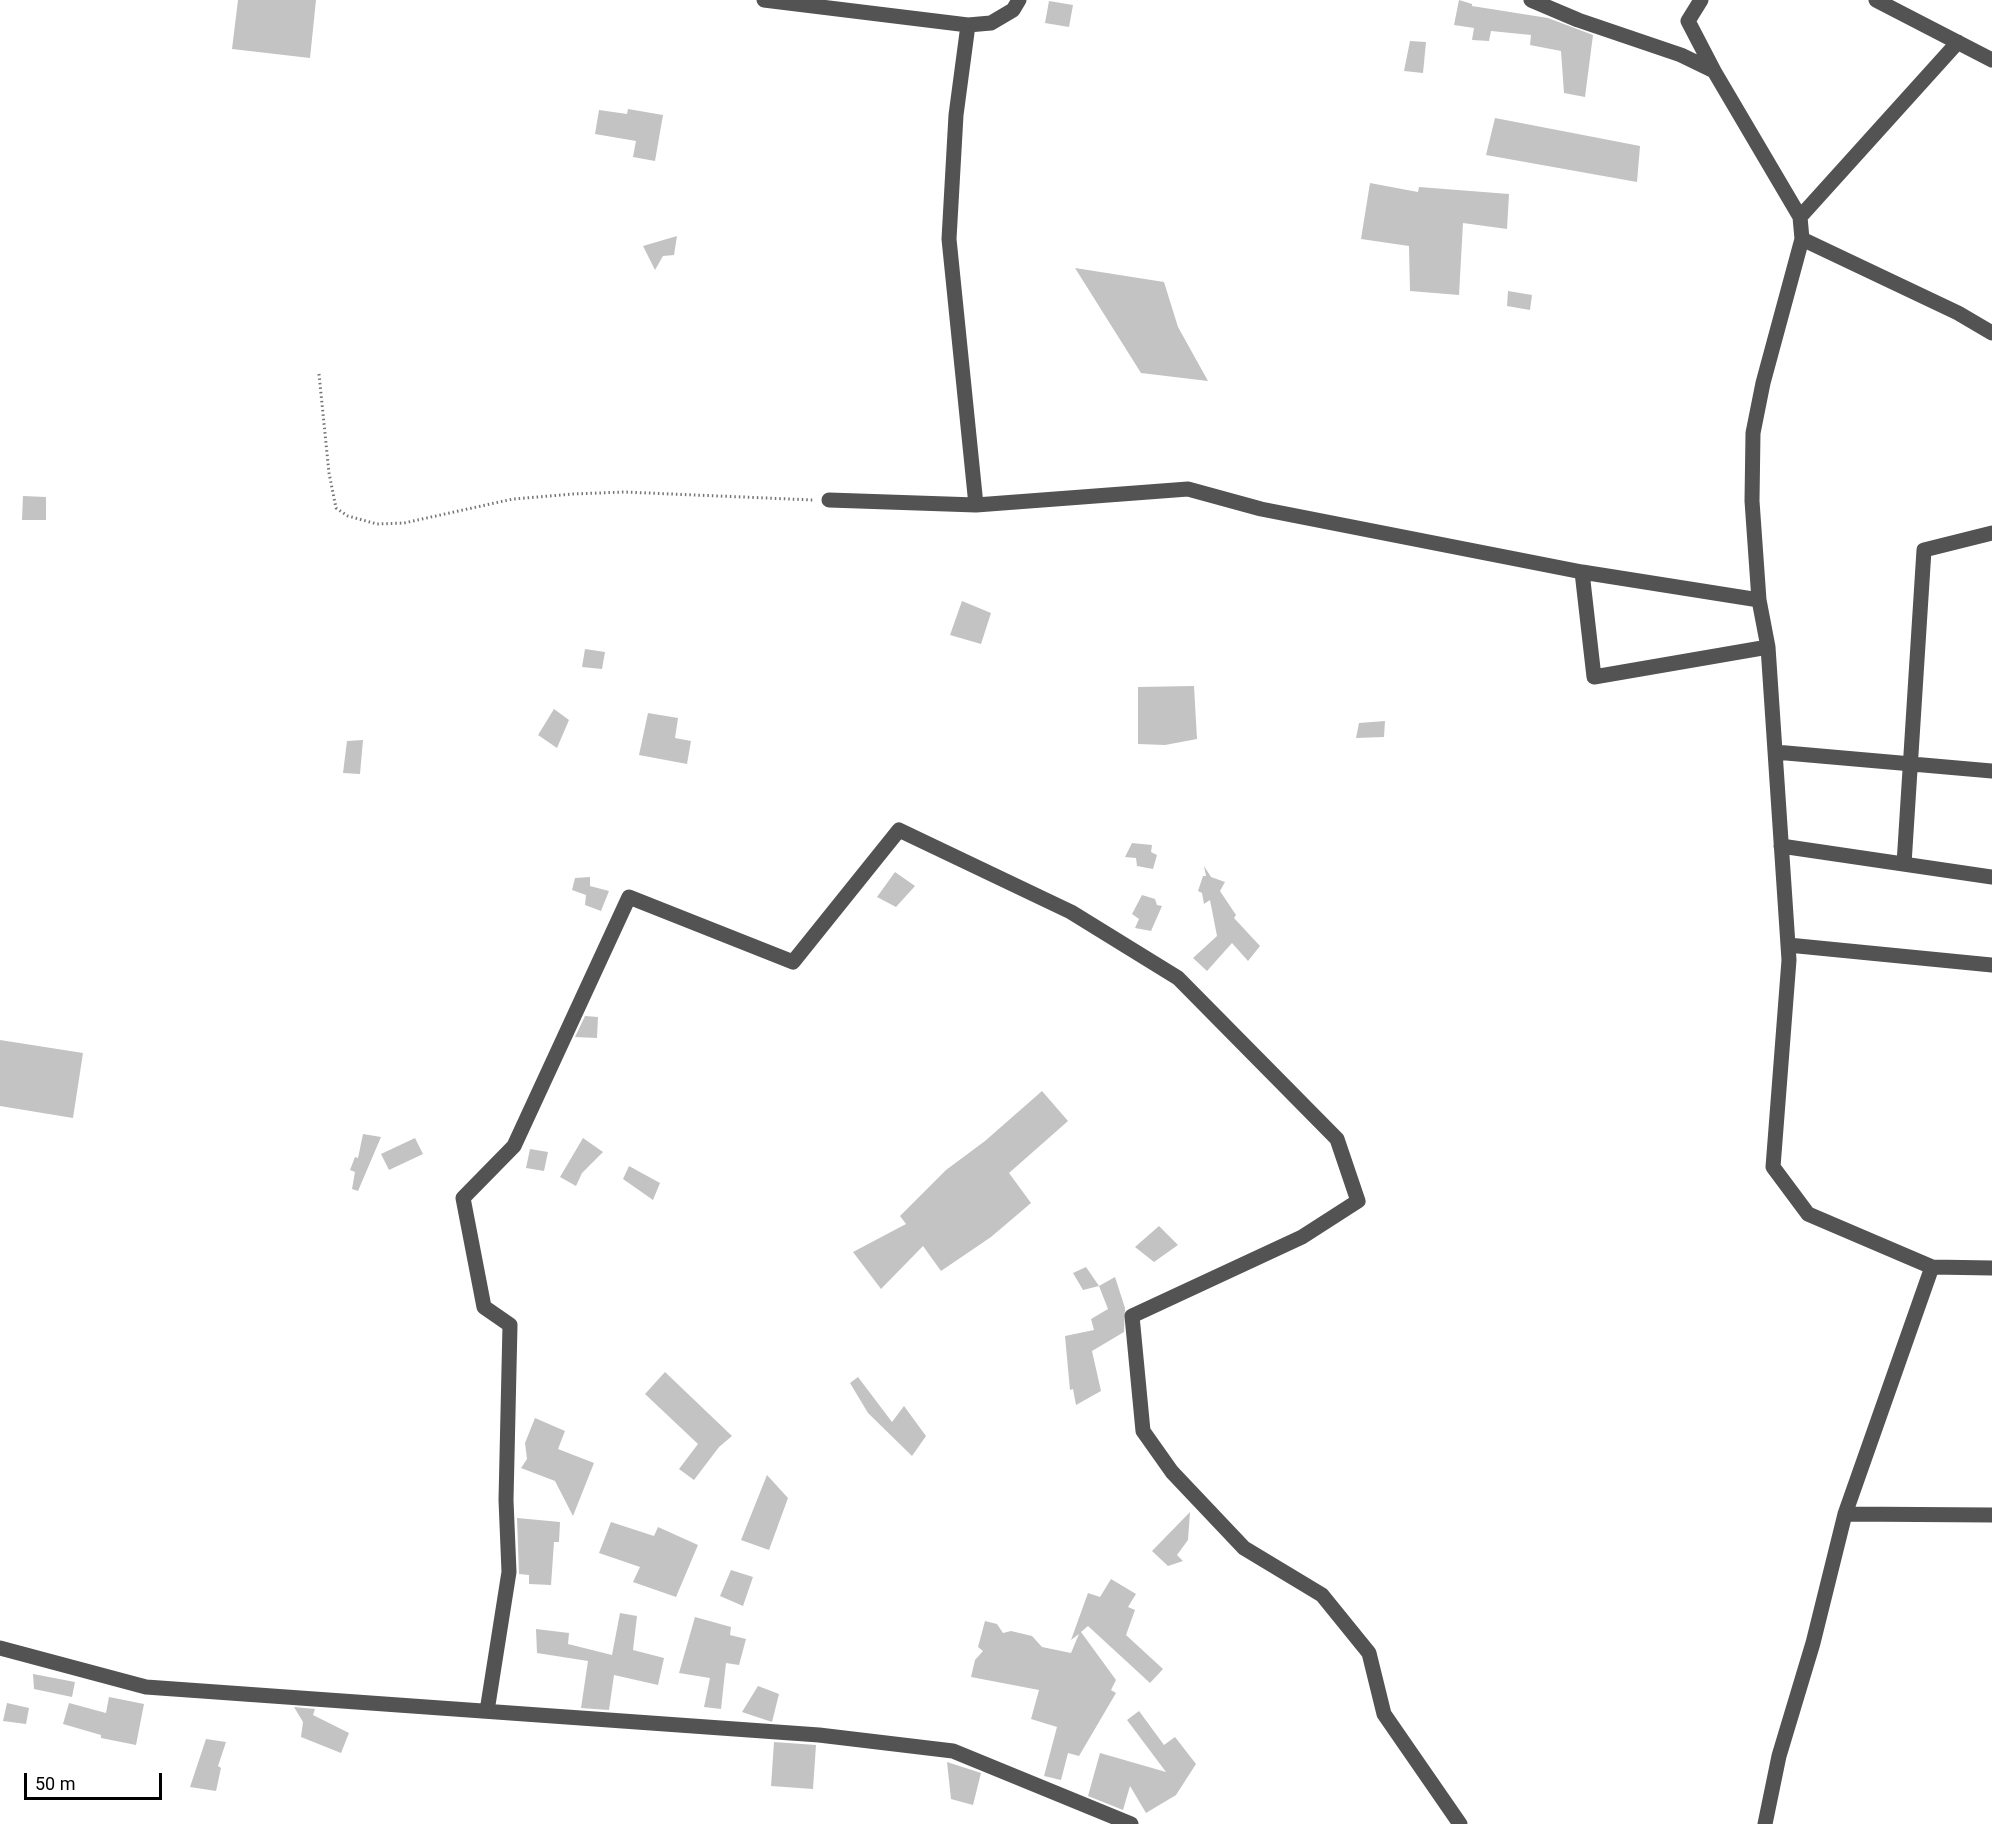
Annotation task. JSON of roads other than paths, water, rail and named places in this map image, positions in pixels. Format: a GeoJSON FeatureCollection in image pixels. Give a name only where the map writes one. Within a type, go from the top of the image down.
{"type":"FeatureCollection","features":[{"type":"Feature","properties":{"kind":"street"},"geometry":{"type":"LineString","coordinates":[[764,0],[968,25],[991,23],[1013,10],[1019,0]]}},
{"type":"Feature","properties":{"kind":"street"},"geometry":{"type":"LineString","coordinates":[[1531,0],[1578,20],[1681,55],[1714,71]]}},
{"type":"Feature","properties":{"kind":"street"},"geometry":{"type":"LineString","coordinates":[[1701,0],[1688,21],[1714,71],[1800,217],[1802,239],[1763,383],[1753,433],[1752,501],[1759,600],[1768,647],[1788,945],[1773,1167],[1808,1214],[1932,1267],[1992,1268]]}},
{"type":"Feature","properties":{"kind":"street"},"geometry":{"type":"LineString","coordinates":[[1876,0],[1992,60]]}},
{"type":"Feature","properties":{"kind":"street"},"geometry":{"type":"LineString","coordinates":[[968,25],[956,115],[949,239],[976,505]]}},
{"type":"Feature","properties":{"kind":"street"},"geometry":{"type":"LineString","coordinates":[[1800,217],[1958,42]]}},
{"type":"Feature","properties":{"kind":"street"},"geometry":{"type":"LineString","coordinates":[[1802,239],[1958,313],[1992,333]]}},
{"type":"Feature","properties":{"kind":"street"},"geometry":{"type":"LineString","coordinates":[[829,500],[976,505],[1188,489],[1261,509],[1582,572],[1759,600]]}},
{"type":"Feature","properties":{"kind":"street"},"geometry":{"type":"LineString","coordinates":[[1904,864],[1924,550],[1992,533]]}},
{"type":"Feature","properties":{"kind":"street"},"geometry":{"type":"LineString","coordinates":[[1582,572],[1594,677],[1768,647]]}},
{"type":"Feature","properties":{"kind":"street"},"geometry":{"type":"LineString","coordinates":[[1775,752],[1992,771]]}},
{"type":"Feature","properties":{"kind":"street"},"geometry":{"type":"LineString","coordinates":[[487,1711],[508,1572],[506,1500],[510,1326],[484,1307],[463,1198],[514,1146],[629,897],[793,962],[899,830],[1071,912],[1178,978],[1337,1139],[1358,1201],[1302,1237],[1132,1316],[1143,1431],[1172,1472],[1244,1548],[1322,1595],[1369,1653],[1384,1714],[1460,1824]]}},
{"type":"Feature","properties":{"kind":"street"},"geometry":{"type":"LineString","coordinates":[[1781,846],[1992,877]]}},
{"type":"Feature","properties":{"kind":"street"},"geometry":{"type":"LineString","coordinates":[[1788,945],[1992,965]]}},
{"type":"Feature","properties":{"kind":"street"},"geometry":{"type":"LineString","coordinates":[[1766,1824],[1779,1756],[1813,1643],[1845,1514],[1932,1267]]}},
{"type":"Feature","properties":{"kind":"street"},"geometry":{"type":"LineString","coordinates":[[1845,1514],[1992,1515]]}},
{"type":"Feature","properties":{"kind":"street"},"geometry":{"type":"LineString","coordinates":[[0,1648],[146,1687],[819,1735],[953,1751],[1131,1824]]}}]}
